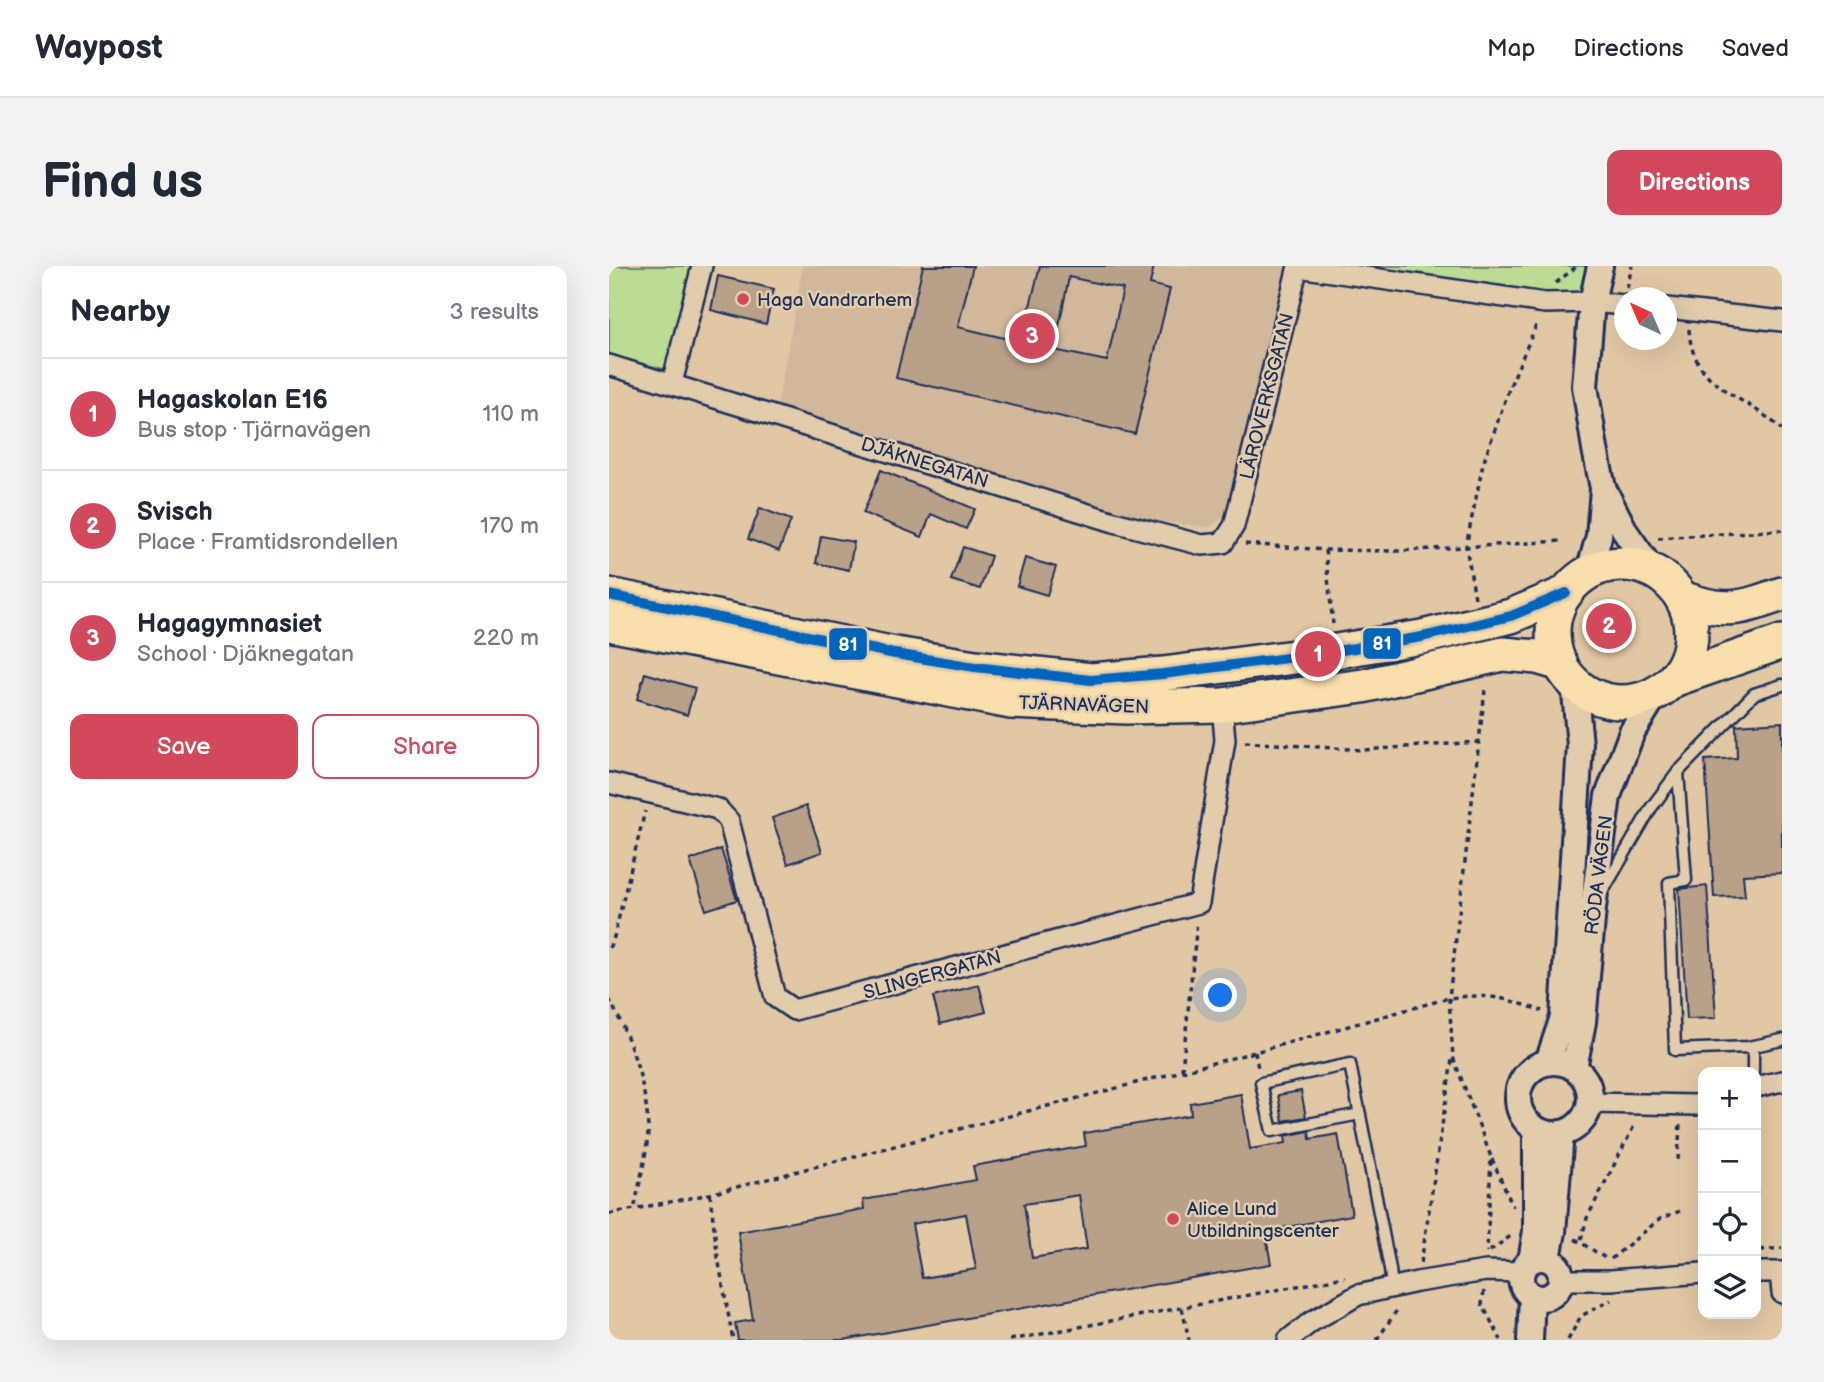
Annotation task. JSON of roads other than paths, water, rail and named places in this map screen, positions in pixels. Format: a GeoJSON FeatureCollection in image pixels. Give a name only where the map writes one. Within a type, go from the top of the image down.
{"type":"FeatureCollection","features":[{"type":"Feature","properties":{"kind":"highway"},"geometry":{"type":"LineString","coordinates":[[1665,686],[1683,665],[1690,649],[1692,632],[1689,614],[1682,598],[1651,555],[1631,564],[1609,565],[1577,583],[1560,603],[1553,628],[1556,653],[1567,673],[1600,698],[1629,702],[1782,642]]}},
{"type":"Feature","properties":{"kind":"highway","name":"TJÄRNAVÄGEN"},"geometry":{"type":"LineString","coordinates":[[609,595],[895,654],[975,667],[1091,680],[1163,674],[1318,654],[1422,637],[1511,615],[1577,583]]}},
{"type":"Feature","properties":{"kind":"highway"},"geometry":{"type":"LineString","coordinates":[[1682,598],[1707,607],[1725,609],[1748,606],[1782,594]]}},
{"type":"Feature","properties":{"kind":"highway","name":"TJÄRNAVÄGEN"},"geometry":{"type":"LineString","coordinates":[[609,624],[1011,702],[1126,707],[1222,705],[1363,686],[1503,654],[1537,657],[1567,673]]}},
{"type":"Feature","properties":{"kind":"street"},"geometry":{"type":"LineString","coordinates":[[671,383],[702,266]]}},
{"type":"Feature","properties":{"kind":"street"},"geometry":{"type":"LineString","coordinates":[[1297,266],[1545,303],[1614,303]]}},
{"type":"Feature","properties":{"kind":"street","name":"LÄROVERKSGATAN"},"geometry":{"type":"LineString","coordinates":[[1229,534],[1297,266]]}},
{"type":"Feature","properties":{"kind":"street"},"geometry":{"type":"LineString","coordinates":[[1577,583],[1599,536],[1603,488],[1585,386],[1592,302],[1600,266]]}},
{"type":"Feature","properties":{"kind":"street"},"geometry":{"type":"LineString","coordinates":[[1677,309],[1782,321]]}},
{"type":"Feature","properties":{"kind":"street","name":"DJÄKNEGATAN"},"geometry":{"type":"LineString","coordinates":[[609,365],[1114,522],[1202,545],[1229,534]]}},
{"type":"Feature","properties":{"kind":"street"},"geometry":{"type":"LineString","coordinates":[[1603,488],[1626,533],[1651,555]]}},
{"type":"Feature","properties":{"kind":"street","name":"RÖDA VÄGEN"},"geometry":{"type":"LineString","coordinates":[[1548,1062],[1563,1017],[1580,745],[1567,673]]}},
{"type":"Feature","properties":{"kind":"street","name":"RÖDA VÄGEN"},"geometry":{"type":"LineString","coordinates":[[1574,1068],[1583,1022],[1593,908],[1608,796],[1632,732],[1665,686]]}},
{"type":"Feature","properties":{"kind":"street","name":"SLINGERGATAN"},"geometry":{"type":"LineString","coordinates":[[609,783],[718,809],[729,821],[775,997],[794,1010],[1199,902],[1225,740],[1222,705]]}},
{"type":"Feature","properties":{"kind":"street"},"geometry":{"type":"LineString","coordinates":[[1548,1062],[1574,1068],[1587,1083],[1590,1103],[1580,1123],[1561,1133],[1552,1134],[1536,1129],[1521,1113],[1519,1092],[1522,1081],[1528,1073],[1548,1062]]}},
{"type":"Feature","properties":{"kind":"street"},"geometry":{"type":"LineString","coordinates":[[1761,1086],[1782,1081]]}},
{"type":"Feature","properties":{"kind":"street"},"geometry":{"type":"LineString","coordinates":[[1590,1103],[1698,1104]]}},
{"type":"Feature","properties":{"kind":"street"},"geometry":{"type":"LineString","coordinates":[[1536,1129],[1537,1230],[1541,1268],[1556,1292],[1538,1298]]}},
{"type":"Feature","properties":{"kind":"street"},"geometry":{"type":"LineString","coordinates":[[1537,1230],[1561,1133]]}},
{"type":"Feature","properties":{"kind":"street"},"geometry":{"type":"LineString","coordinates":[[1288,1340],[1311,1322],[1391,1278],[1419,1273],[1486,1263],[1541,1268],[1611,1280],[1698,1273]]}},
{"type":"Feature","properties":{"kind":"street"},"geometry":{"type":"LineString","coordinates":[[1541,1268],[1522,1286],[1538,1298],[1541,1340]]}},
{"type":"Feature","properties":{"kind":"street"},"geometry":{"type":"LineString","coordinates":[[1761,1272],[1781,1272],[1782,1293]]}},
{"type":"Feature","properties":{"kind":"street"},"geometry":{"type":"LineString","coordinates":[[1530,1340],[1538,1298]]}},
{"type":"Feature","properties":{"kind":"lane"},"geometry":{"type":"LineString","coordinates":[[1593,908],[1651,807],[1678,772],[1754,694],[1782,685]]}},
{"type":"Feature","properties":{"kind":"lane"},"geometry":{"type":"LineString","coordinates":[[1678,772],[1686,880],[1668,883],[1675,1051],[1753,1046],[1782,1040]]}},
{"type":"Feature","properties":{"kind":"lane"},"geometry":{"type":"LineString","coordinates":[[1753,1046],[1753,1067]]}},
{"type":"Feature","properties":{"kind":"lane"},"geometry":{"type":"LineString","coordinates":[[1360,1114],[1272,1131],[1261,1083],[1350,1064],[1360,1114],[1391,1278]]}},
{"type":"Feature","properties":{"kind":"place","name":"Haga Vandrarhem"},"geometry":{"type":"Point","coordinates":[743,299]}},
{"type":"Feature","properties":{"kind":"place","name":"Hagagymnasiet"},"geometry":{"type":"Point","coordinates":[1032,336]}},
{"type":"Feature","properties":{"kind":"place","name":"Svisch"},"geometry":{"type":"Point","coordinates":[1609,626]}},
{"type":"Feature","properties":{"kind":"place","name":"Hagaskolan E16"},"geometry":{"type":"Point","coordinates":[1318,654]}},
{"type":"Feature","properties":{"kind":"place","name":"Alice Lund Utbildningscenter"},"geometry":{"type":"Point","coordinates":[1173,1219]}}]}
